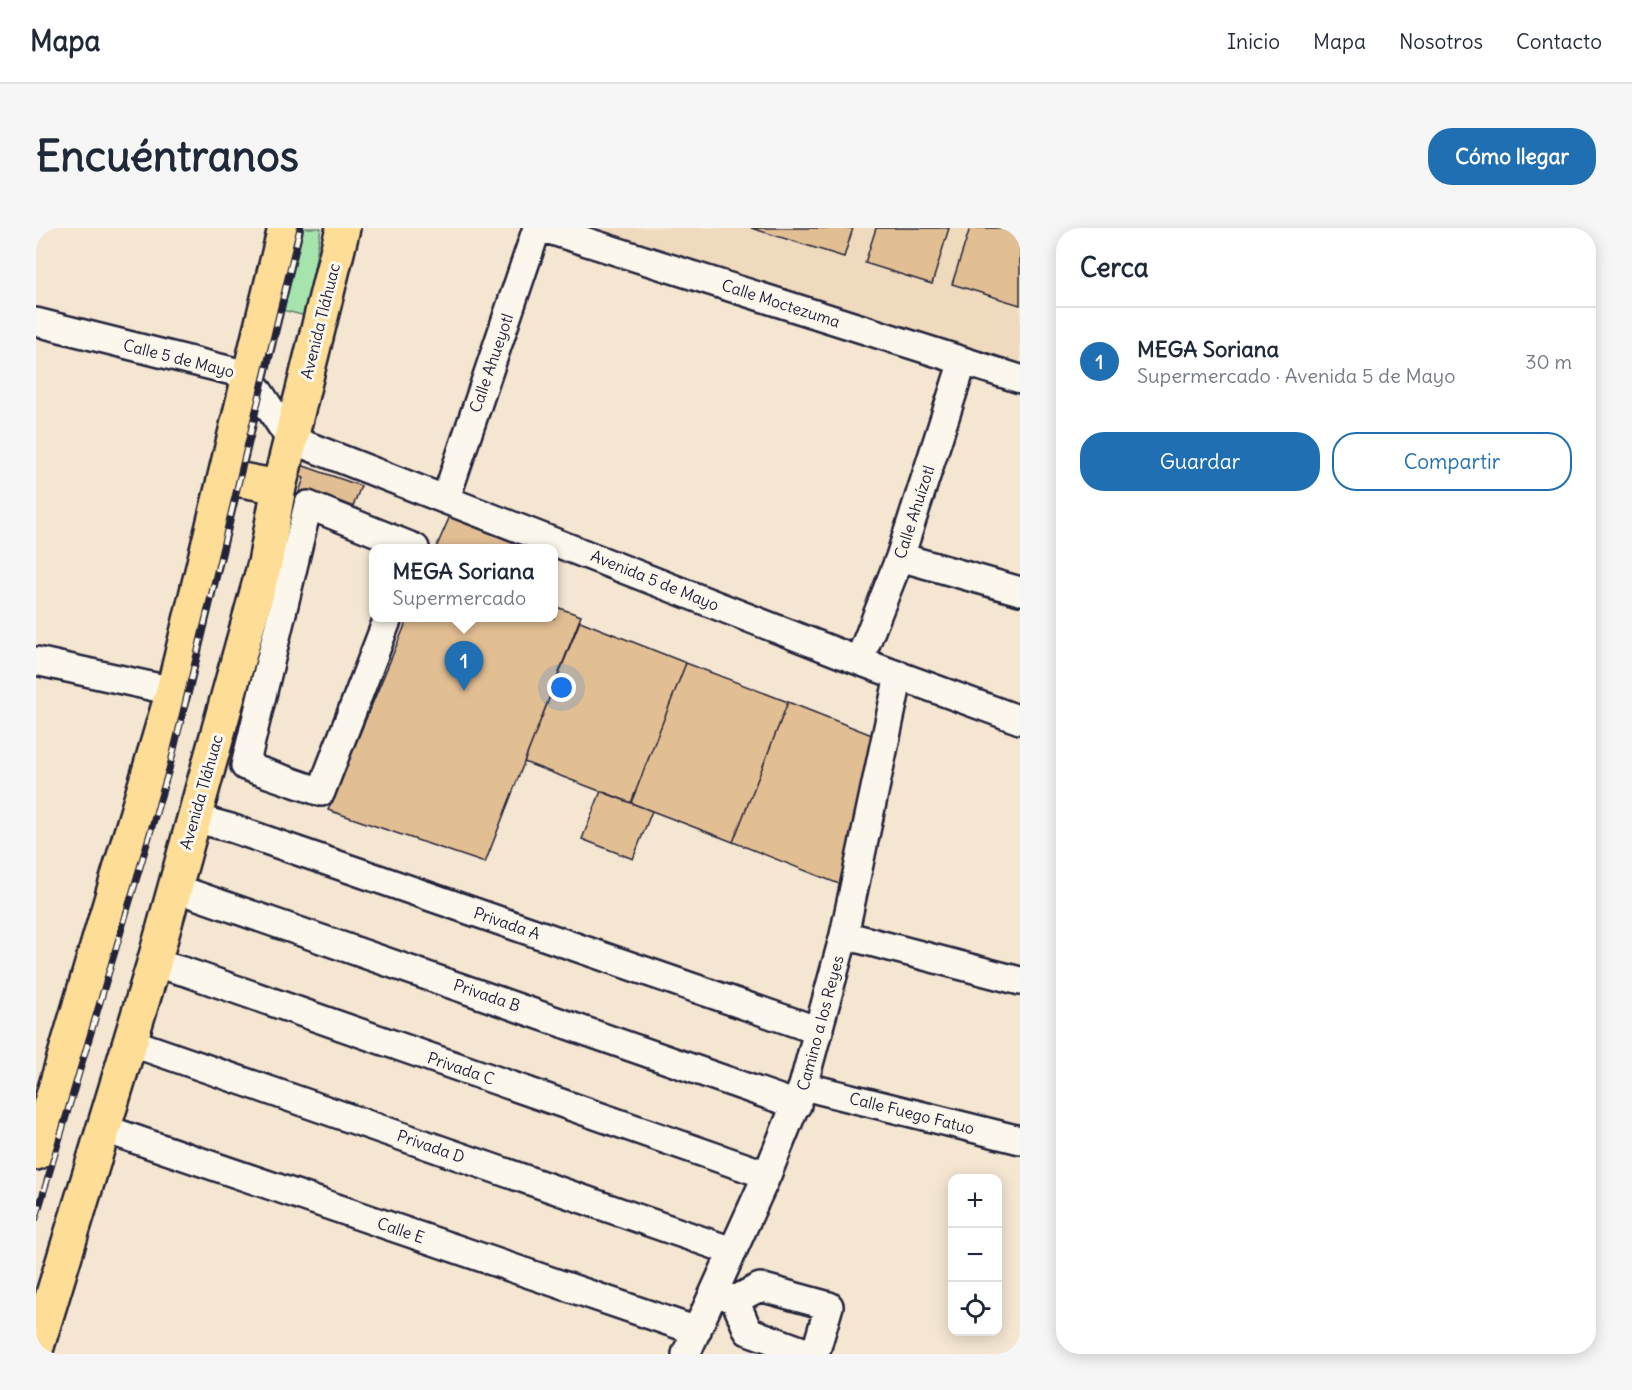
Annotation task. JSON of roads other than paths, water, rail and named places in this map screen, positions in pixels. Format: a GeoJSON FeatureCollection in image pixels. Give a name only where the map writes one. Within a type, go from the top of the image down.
{"type":"FeatureCollection","features":[{"type":"Feature","properties":{"kind":"main road"},"geometry":{"type":"LineString","coordinates":[[36,1153],[173,691],[285,228]]}},
{"type":"Feature","properties":{"kind":"main road","name":"Avenida Tláhuac"},"geometry":{"type":"LineString","coordinates":[[36,1350],[105,1129],[175,888],[265,563],[279,487],[342,228]]}},
{"type":"Feature","properties":{"kind":"main road"},"geometry":{"type":"LineString","coordinates":[[226,477],[279,487]]}},
{"type":"Feature","properties":{"kind":"street","name":"Calle Ahueyotl"},"geometry":{"type":"LineString","coordinates":[[446,498],[537,228]]}},
{"type":"Feature","properties":{"kind":"street","name":"Calle Moctezuma"},"geometry":{"type":"LineString","coordinates":[[543,228],[1020,379]]}},
{"type":"Feature","properties":{"kind":"street","name":"Calle 5 de Mayo"},"geometry":{"type":"LineString","coordinates":[[36,322],[248,375],[291,439]]}},
{"type":"Feature","properties":{"kind":"street","name":"Calle Ahuízotl"},"geometry":{"type":"LineString","coordinates":[[859,661],[900,557],[963,361]]}},
{"type":"Feature","properties":{"kind":"street","name":"Avenida 5 de Mayo"},"geometry":{"type":"LineString","coordinates":[[291,439],[859,661],[1020,720]]}},
{"type":"Feature","properties":{"kind":"street"},"geometry":{"type":"LineString","coordinates":[[386,622],[321,792],[245,766],[308,505],[402,544]]}},
{"type":"Feature","properties":{"kind":"street"},"geometry":{"type":"LineString","coordinates":[[900,557],[1020,591]]}},
{"type":"Feature","properties":{"kind":"street"},"geometry":{"type":"LineString","coordinates":[[265,563],[282,613]]}},
{"type":"Feature","properties":{"kind":"street"},"geometry":{"type":"LineString","coordinates":[[36,661],[173,691]]}},
{"type":"Feature","properties":{"kind":"street"},"geometry":{"type":"LineString","coordinates":[[219,728],[267,670]]}},
{"type":"Feature","properties":{"kind":"street","name":"Camino a los Reyes"},"geometry":{"type":"LineString","coordinates":[[692,1343],[725,1296],[732,1251],[800,1095],[844,935],[899,675]]}},
{"type":"Feature","properties":{"kind":"street","name":"Privada A"},"geometry":{"type":"LineString","coordinates":[[194,818],[231,828],[819,1031]]}},
{"type":"Feature","properties":{"kind":"street","name":"Privada B"},"geometry":{"type":"LineString","coordinates":[[175,888],[800,1095]]}},
{"type":"Feature","properties":{"kind":"street"},"geometry":{"type":"LineString","coordinates":[[844,935],[1020,981]]}},
{"type":"Feature","properties":{"kind":"street","name":"Privada C"},"geometry":{"type":"LineString","coordinates":[[153,963],[186,972],[767,1175]]}},
{"type":"Feature","properties":{"kind":"street","name":"Privada D"},"geometry":{"type":"LineString","coordinates":[[130,1042],[732,1251]]}},
{"type":"Feature","properties":{"kind":"street","name":"Calle Fuego Fatuo"},"geometry":{"type":"LineString","coordinates":[[800,1095],[1020,1140]]}},
{"type":"Feature","properties":{"kind":"street","name":"Calle E"},"geometry":{"type":"LineString","coordinates":[[105,1129],[692,1343]]}},
{"type":"Feature","properties":{"kind":"street"},"geometry":{"type":"LineString","coordinates":[[760,1287],[829,1306],[813,1354],[748,1331],[725,1296],[760,1287]]}},
{"type":"Feature","properties":{"kind":"railway"},"geometry":{"type":"LineString","coordinates":[[36,1218],[170,766],[300,228]]}},
{"type":"Feature","properties":{"kind":"place","name":"MEGA Soriana"},"geometry":{"type":"Point","coordinates":[464,691]}}]}
